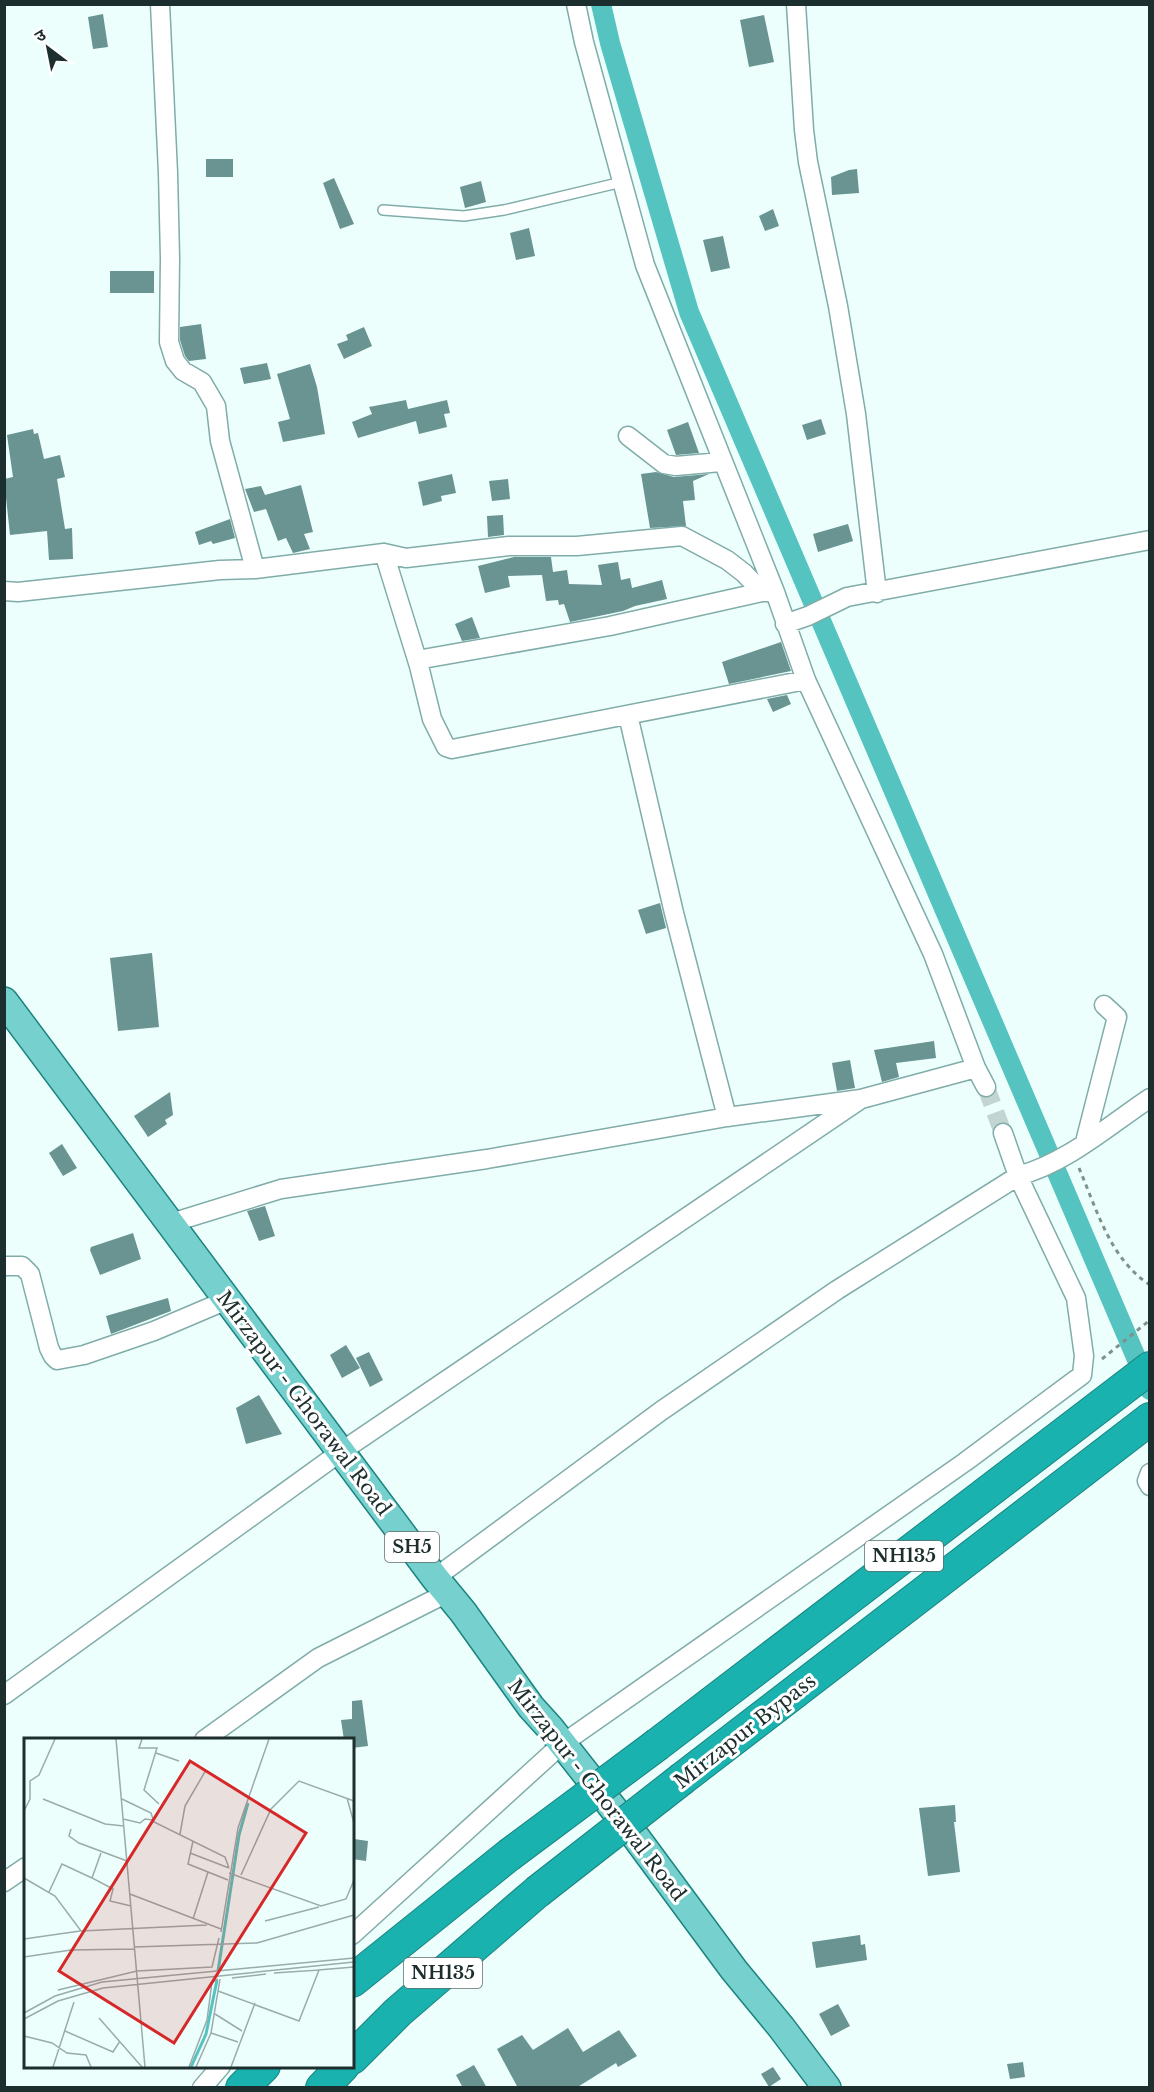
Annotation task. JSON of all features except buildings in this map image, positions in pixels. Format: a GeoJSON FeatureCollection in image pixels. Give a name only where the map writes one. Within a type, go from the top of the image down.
{"type":"FeatureCollection","features":[{"type":"Feature","properties":{"kind":"highway","name":"NH135"},"geometry":{"type":"LineString","coordinates":[[354,1979],[509,1855],[1149,1368]]}},
{"type":"Feature","properties":{"kind":"highway","name":"Mirzapur Bypass"},"geometry":{"type":"LineString","coordinates":[[354,2056],[398,2012],[537,1892],[1149,1419]]}},
{"type":"Feature","properties":{"kind":"highway"},"geometry":{"type":"LineString","coordinates":[[242,2088],[263,2068]]}},
{"type":"Feature","properties":{"kind":"highway"},"geometry":{"type":"LineString","coordinates":[[322,2088],[343,2068]]}},
{"type":"Feature","properties":{"kind":"main road","name":"Mirzapur - Ghorawal Road"},"geometry":{"type":"LineString","coordinates":[[4,1001],[531,1707],[635,1836],[734,1970],[827,2088]]}},
{"type":"Feature","properties":{"kind":"street"},"geometry":{"type":"LineString","coordinates":[[160,4],[169,194],[169,342],[175,361],[183,371],[202,382],[216,406],[220,441],[255,568]]}},
{"type":"Feature","properties":{"kind":"street"},"geometry":{"type":"LineString","coordinates":[[576,4],[584,42],[645,265],[722,462],[768,592],[784,624],[806,680],[933,954],[976,1068],[986,1087]]}},
{"type":"Feature","properties":{"kind":"street"},"geometry":{"type":"LineString","coordinates":[[796,4],[808,162],[838,306],[856,414],[877,593]]}},
{"type":"Feature","properties":{"kind":"street"},"geometry":{"type":"LineString","coordinates":[[628,436],[663,464],[676,466],[722,462]]}},
{"type":"Feature","properties":{"kind":"street"},"geometry":{"type":"LineString","coordinates":[[4,591],[18,592],[384,553],[406,558],[509,546],[577,546],[682,536],[727,560],[768,592]]}},
{"type":"Feature","properties":{"kind":"street"},"geometry":{"type":"LineString","coordinates":[[784,624],[847,597],[1149,540]]}},
{"type":"Feature","properties":{"kind":"street"},"geometry":{"type":"LineString","coordinates":[[384,553],[417,660],[432,719],[446,747],[452,749],[806,680]]}},
{"type":"Feature","properties":{"kind":"street"},"geometry":{"type":"LineString","coordinates":[[417,660],[610,626],[768,592]]}},
{"type":"Feature","properties":{"kind":"street"},"geometry":{"type":"LineString","coordinates":[[628,715],[674,913],[727,1117]]}},
{"type":"Feature","properties":{"kind":"street"},"geometry":{"type":"LineString","coordinates":[[1073,1150],[1117,1017],[1104,1005]]}},
{"type":"Feature","properties":{"kind":"street"},"geometry":{"type":"LineString","coordinates":[[171,1222],[281,1189],[487,1159],[727,1117],[861,1099],[976,1068]]}},
{"type":"Feature","properties":{"kind":"street"},"geometry":{"type":"LineString","coordinates":[[207,1738],[318,1658],[441,1586],[671,1404],[837,1290],[1018,1176],[1038,1170],[1073,1150],[1149,1098]]}},
{"type":"Feature","properties":{"kind":"street"},"geometry":{"type":"LineString","coordinates":[[4,1695],[342,1451],[861,1099]]}},
{"type":"Feature","properties":{"kind":"street"},"geometry":{"type":"LineString","coordinates":[[354,1933],[562,1743],[965,1462],[1082,1375],[1084,1356],[1076,1298],[1018,1176],[1002,1134]]}},
{"type":"Feature","properties":{"kind":"street"},"geometry":{"type":"LineString","coordinates":[[4,1266],[22,1266],[30,1274],[49,1348],[57,1360],[84,1355],[154,1331],[227,1300]]}},
{"type":"Feature","properties":{"kind":"street"},"geometry":{"type":"LineString","coordinates":[[1149,1473],[1147,1481],[1149,1486]]}},
{"type":"Feature","properties":{"kind":"street"},"geometry":{"type":"LineString","coordinates":[[4,1882],[24,1868]]}},
{"type":"Feature","properties":{"kind":"lane"},"geometry":{"type":"LineString","coordinates":[[383,210],[464,216],[504,210],[622,182]]}},
{"type":"Feature","properties":{"kind":"path"},"geometry":{"type":"LineString","coordinates":[[1073,1150],[1111,1242],[1124,1263],[1137,1277],[1149,1285]]}},
{"type":"Feature","properties":{"kind":"path"},"geometry":{"type":"LineString","coordinates":[[1116,1349],[1149,1320]]}},
{"type":"Feature","properties":{"kind":"waterway"},"geometry":{"type":"LineString","coordinates":[[601,4],[610,43],[689,312],[1150,1390]]}},
{"type":"Feature","properties":{"kind":"tunnel"},"geometry":{"type":"LineString","coordinates":[[986,1087],[1003,1133]]}}]}
